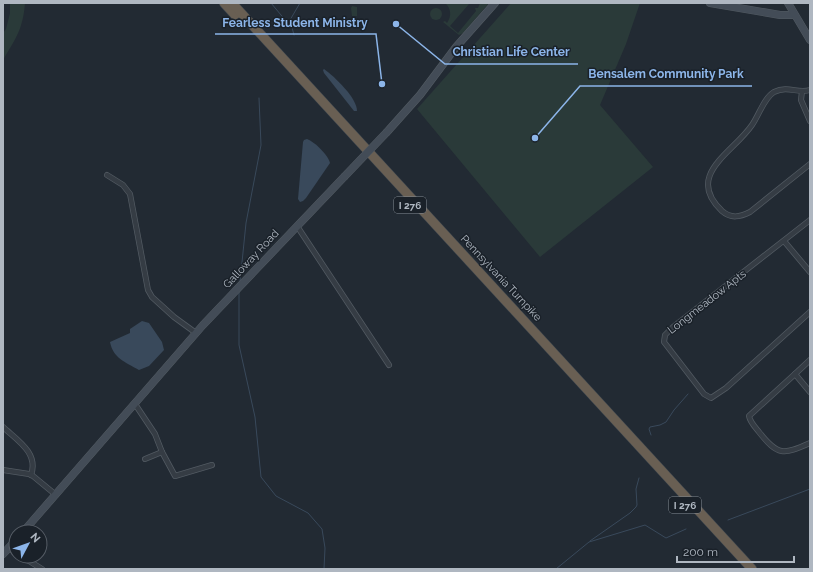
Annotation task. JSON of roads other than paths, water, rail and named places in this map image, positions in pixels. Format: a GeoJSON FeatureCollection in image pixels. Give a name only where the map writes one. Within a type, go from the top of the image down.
{"type":"FeatureCollection","features":[{"type":"Feature","properties":{"kind":"highway","name":"Pennsylvania Turnpike"},"geometry":{"type":"LineString","coordinates":[[224,3],[744,569]]}},
{"type":"Feature","properties":{"kind":"highway","name":"Pennsylvania Turnpike"},"geometry":{"type":"LineString","coordinates":[[232,3],[752,569]]}},
{"type":"Feature","properties":{"kind":"main road","name":"Galloway Road"},"geometry":{"type":"LineString","coordinates":[[30,524],[196,333],[387,132],[420,95],[456,47],[495,3]]}},
{"type":"Feature","properties":{"kind":"main road"},"geometry":{"type":"LineString","coordinates":[[710,3],[780,15],[794,14]]}},
{"type":"Feature","properties":{"kind":"main road"},"geometry":{"type":"LineString","coordinates":[[788,3],[810,40]]}},
{"type":"Feature","properties":{"kind":"street"},"geometry":{"type":"LineString","coordinates":[[810,90],[802,91],[786,88],[770,95],[752,126],[710,173],[707,183],[708,193],[723,211],[731,216],[741,217],[750,212],[810,164]]}},
{"type":"Feature","properties":{"kind":"street"},"geometry":{"type":"LineString","coordinates":[[802,91],[801,100],[810,121]]}},
{"type":"Feature","properties":{"kind":"street"},"geometry":{"type":"LineString","coordinates":[[107,175],[123,185],[130,194],[148,290],[152,296],[174,317],[196,333]]}},
{"type":"Feature","properties":{"kind":"street","name":"Longmeadow Apts"},"geometry":{"type":"LineString","coordinates":[[810,220],[670,330],[665,335],[664,342],[704,394],[711,398],[726,388],[810,312]]}},
{"type":"Feature","properties":{"kind":"street"},"geometry":{"type":"LineString","coordinates":[[297,226],[389,365]]}},
{"type":"Feature","properties":{"kind":"street"},"geometry":{"type":"LineString","coordinates":[[784,241],[810,272]]}},
{"type":"Feature","properties":{"kind":"street"},"geometry":{"type":"LineString","coordinates":[[810,360],[752,412],[749,418],[768,444],[777,450],[791,451],[810,443]]}},
{"type":"Feature","properties":{"kind":"street"},"geometry":{"type":"LineString","coordinates":[[795,374],[810,392]]}},
{"type":"Feature","properties":{"kind":"street"},"geometry":{"type":"LineString","coordinates":[[135,404],[155,434],[162,452],[175,476],[212,465]]}},
{"type":"Feature","properties":{"kind":"street"},"geometry":{"type":"LineString","coordinates":[[3,427],[30,454],[33,466],[31,475]]}},
{"type":"Feature","properties":{"kind":"street"},"geometry":{"type":"LineString","coordinates":[[145,459],[162,452]]}},
{"type":"Feature","properties":{"kind":"street"},"geometry":{"type":"LineString","coordinates":[[3,470],[31,475],[56,495]]}},
{"type":"Feature","properties":{"kind":"water"},"geometry":{"type":"Polygon","coordinates":[[[324,69],[339,82],[349,94],[356,106],[357,111],[354,111],[324,73],[324,69]]]}},
{"type":"Feature","properties":{"kind":"water"},"geometry":{"type":"Polygon","coordinates":[[[307,139],[321,149],[327,156],[330,163],[306,198],[300,202],[298,199],[303,142],[307,139]]]}},
{"type":"Feature","properties":{"kind":"water"},"geometry":{"type":"Polygon","coordinates":[[[142,321],[149,323],[162,342],[164,350],[149,366],[139,370],[120,359],[114,352],[110,342],[130,333],[130,329],[142,321]]]}},
{"type":"Feature","properties":{"kind":"waterway"},"geometry":{"type":"LineString","coordinates":[[271,3],[291,27]]}},
{"type":"Feature","properties":{"kind":"waterway"},"geometry":{"type":"LineString","coordinates":[[294,35],[290,20],[300,3]]}},
{"type":"Feature","properties":{"kind":"waterway"},"geometry":{"type":"LineString","coordinates":[[240,282],[246,223],[261,145],[259,98]]}},
{"type":"Feature","properties":{"kind":"waterway"},"geometry":{"type":"LineString","coordinates":[[239,291],[239,345],[255,417],[261,477],[276,496],[308,513],[322,529],[325,548],[324,569]]}},
{"type":"Feature","properties":{"kind":"waterway"},"geometry":{"type":"LineString","coordinates":[[651,435],[649,429],[650,427],[666,422],[688,394]]}},
{"type":"Feature","properties":{"kind":"waterway"},"geometry":{"type":"LineString","coordinates":[[590,541],[630,513],[636,507],[636,489],[639,478]]}},
{"type":"Feature","properties":{"kind":"waterway"},"geometry":{"type":"LineString","coordinates":[[728,520],[810,489]]}},
{"type":"Feature","properties":{"kind":"waterway"},"geometry":{"type":"LineString","coordinates":[[556,569],[589,542],[645,525],[666,538],[686,529]]}},
{"type":"Feature","properties":{"kind":"place","name":"Christian Life Center"},"geometry":{"type":"Point","coordinates":[396,24]}},
{"type":"Feature","properties":{"kind":"place","name":"Fearless Student Ministry"},"geometry":{"type":"Point","coordinates":[382,84]}},
{"type":"Feature","properties":{"kind":"place","name":"Bensalem Community Park"},"geometry":{"type":"Point","coordinates":[535,138]}}]}
